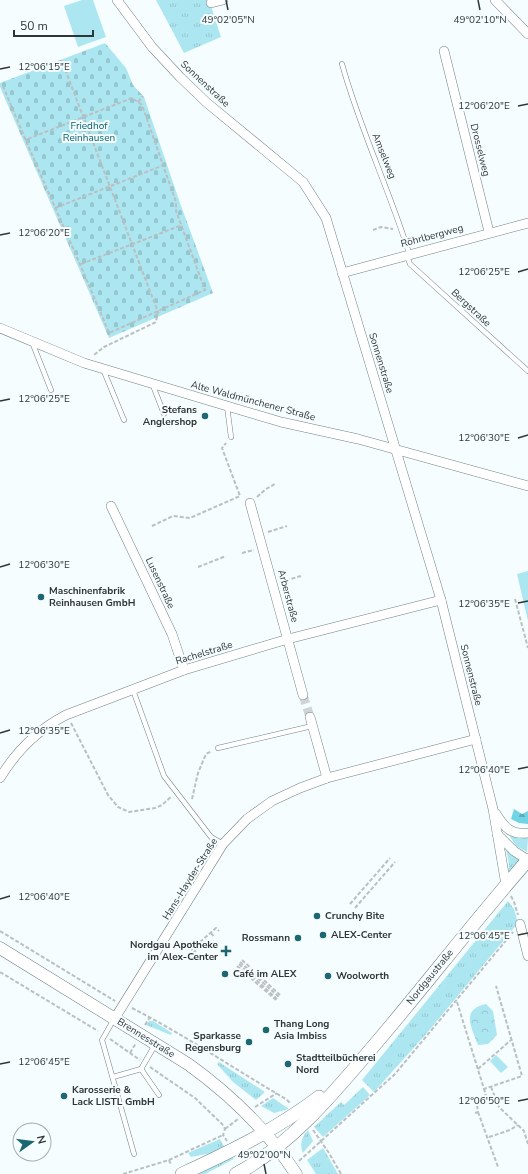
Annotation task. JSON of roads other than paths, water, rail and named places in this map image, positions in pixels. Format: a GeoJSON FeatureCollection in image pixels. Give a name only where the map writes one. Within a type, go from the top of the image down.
{"type":"FeatureCollection","features":[{"type":"Feature","properties":{"kind":"main road","name":"Nordgaustraße"},"geometry":{"type":"LineString","coordinates":[[236,1174],[276,1146],[302,1116],[348,1076],[528,860]]}},
{"type":"Feature","properties":{"kind":"main road","name":"Nordgaustraße"},"geometry":{"type":"LineString","coordinates":[[182,1174],[235,1150],[302,1116]]}},
{"type":"Feature","properties":{"kind":"street","name":"Sonnenstraße"},"geometry":{"type":"LineString","coordinates":[[117,0],[152,47],[180,77],[206,102],[294,173],[303,182],[326,218],[440,600],[493,809],[505,886]]}},
{"type":"Feature","properties":{"kind":"street"},"geometry":{"type":"LineString","coordinates":[[211,3],[223,0]]}},
{"type":"Feature","properties":{"kind":"street"},"geometry":{"type":"LineString","coordinates":[[495,0],[528,34]]}},
{"type":"Feature","properties":{"kind":"street","name":"Drosselweg"},"geometry":{"type":"LineString","coordinates":[[444,51],[489,232]]}},
{"type":"Feature","properties":{"kind":"street","name":"Röhrlbergweg"},"geometry":{"type":"LineString","coordinates":[[342,273],[489,232],[528,223]]}},
{"type":"Feature","properties":{"kind":"street","name":"Alte Waldmünchener Straße"},"geometry":{"type":"LineString","coordinates":[[0,328],[84,363],[103,369],[281,422],[396,449],[528,486]]}},
{"type":"Feature","properties":{"kind":"street","name":"Arberstraße"},"geometry":{"type":"LineString","coordinates":[[250,503],[303,695]]}},
{"type":"Feature","properties":{"kind":"street","name":"Lusenstraße"},"geometry":{"type":"LineString","coordinates":[[112,506],[172,634],[184,670]]}},
{"type":"Feature","properties":{"kind":"street","name":"Rachelstraße"},"geometry":{"type":"LineString","coordinates":[[0,778],[16,754],[32,737],[48,724],[66,715],[184,670],[288,639],[440,600]]}},
{"type":"Feature","properties":{"kind":"street"},"geometry":{"type":"LineString","coordinates":[[310,717],[327,778]]}},
{"type":"Feature","properties":{"kind":"street","name":"Hans-Hayder-Straße"},"geometry":{"type":"LineString","coordinates":[[115,1018],[223,844],[248,819],[272,802],[300,788],[327,778],[476,739]]}},
{"type":"Feature","properties":{"kind":"street","name":"Sonnenstraße"},"geometry":{"type":"LineString","coordinates":[[493,809],[504,826],[511,832],[519,834],[528,833]]}},
{"type":"Feature","properties":{"kind":"street"},"geometry":{"type":"LineString","coordinates":[[497,834],[514,851],[528,860]]}},
{"type":"Feature","properties":{"kind":"street"},"geometry":{"type":"LineString","coordinates":[[520,924],[527,951]]}},
{"type":"Feature","properties":{"kind":"street","name":"Brennesstraße"},"geometry":{"type":"LineString","coordinates":[[0,948],[115,1018],[213,1082],[247,1112],[266,1133],[294,1171]]}},
{"type":"Feature","properties":{"kind":"lane","name":"Amselweg"},"geometry":{"type":"LineString","coordinates":[[342,64],[352,102],[402,230],[408,254]]}},
{"type":"Feature","properties":{"kind":"lane","name":"Bergstraße"},"geometry":{"type":"LineString","coordinates":[[408,254],[410,264],[528,371]]}},
{"type":"Feature","properties":{"kind":"lane"},"geometry":{"type":"LineString","coordinates":[[32,342],[51,390]]}},
{"type":"Feature","properties":{"kind":"lane"},"geometry":{"type":"LineString","coordinates":[[103,369],[124,420]]}},
{"type":"Feature","properties":{"kind":"lane"},"geometry":{"type":"LineString","coordinates":[[152,383],[164,414]]}},
{"type":"Feature","properties":{"kind":"lane"},"geometry":{"type":"LineString","coordinates":[[227,406],[231,437]]}},
{"type":"Feature","properties":{"kind":"lane"},"geometry":{"type":"LineString","coordinates":[[133,690],[164,776],[211,837],[223,844]]}},
{"type":"Feature","properties":{"kind":"lane"},"geometry":{"type":"LineString","coordinates":[[218,748],[312,726]]}},
{"type":"Feature","properties":{"kind":"lane"},"geometry":{"type":"LineString","coordinates":[[115,1018],[102,1040],[134,1154]]}},
{"type":"Feature","properties":{"kind":"lane"},"geometry":{"type":"LineString","coordinates":[[113,1077],[141,1069],[156,1044]]}},
{"type":"Feature","properties":{"kind":"lane"},"geometry":{"type":"LineString","coordinates":[[141,1069],[160,1095]]}},
{"type":"Feature","properties":{"kind":"tunnel"},"geometry":{"type":"LineString","coordinates":[[303,695],[310,717]]}},
{"type":"Feature","properties":{"kind":"place","name":"Stefans Anglershop"},"geometry":{"type":"Point","coordinates":[205,416]}},
{"type":"Feature","properties":{"kind":"place","name":"Maschinenfabrik Reinhausen GmbH"},"geometry":{"type":"Point","coordinates":[41,597]}},
{"type":"Feature","properties":{"kind":"place","name":"Crunchy Bite"},"geometry":{"type":"Point","coordinates":[317,916]}},
{"type":"Feature","properties":{"kind":"place","name":"ALEX-Center"},"geometry":{"type":"Point","coordinates":[323,935]}},
{"type":"Feature","properties":{"kind":"place","name":"Rossmann"},"geometry":{"type":"Point","coordinates":[298,938]}},
{"type":"Feature","properties":{"kind":"place","name":"Nordgau Apotheke im Alex-Center"},"geometry":{"type":"Point","coordinates":[226,951]}},
{"type":"Feature","properties":{"kind":"place","name":"Café im ALEX"},"geometry":{"type":"Point","coordinates":[225,974]}},
{"type":"Feature","properties":{"kind":"place","name":"Woolworth"},"geometry":{"type":"Point","coordinates":[328,976]}},
{"type":"Feature","properties":{"kind":"place","name":"Thang Long Asia Imbiss"},"geometry":{"type":"Point","coordinates":[266,1030]}},
{"type":"Feature","properties":{"kind":"place","name":"Sparkasse Regensburg"},"geometry":{"type":"Point","coordinates":[249,1042]}},
{"type":"Feature","properties":{"kind":"place","name":"Stadtteilbücherei Nord"},"geometry":{"type":"Point","coordinates":[288,1064]}},
{"type":"Feature","properties":{"kind":"place","name":"Karosserie & Lack LISTL GmbH"},"geometry":{"type":"Point","coordinates":[64,1096]}},
{"type":"Feature","properties":{"kind":"park label","name":"Friedhof Reinhausen"},"geometry":{"type":"Point","coordinates":[89,132]}}]}
